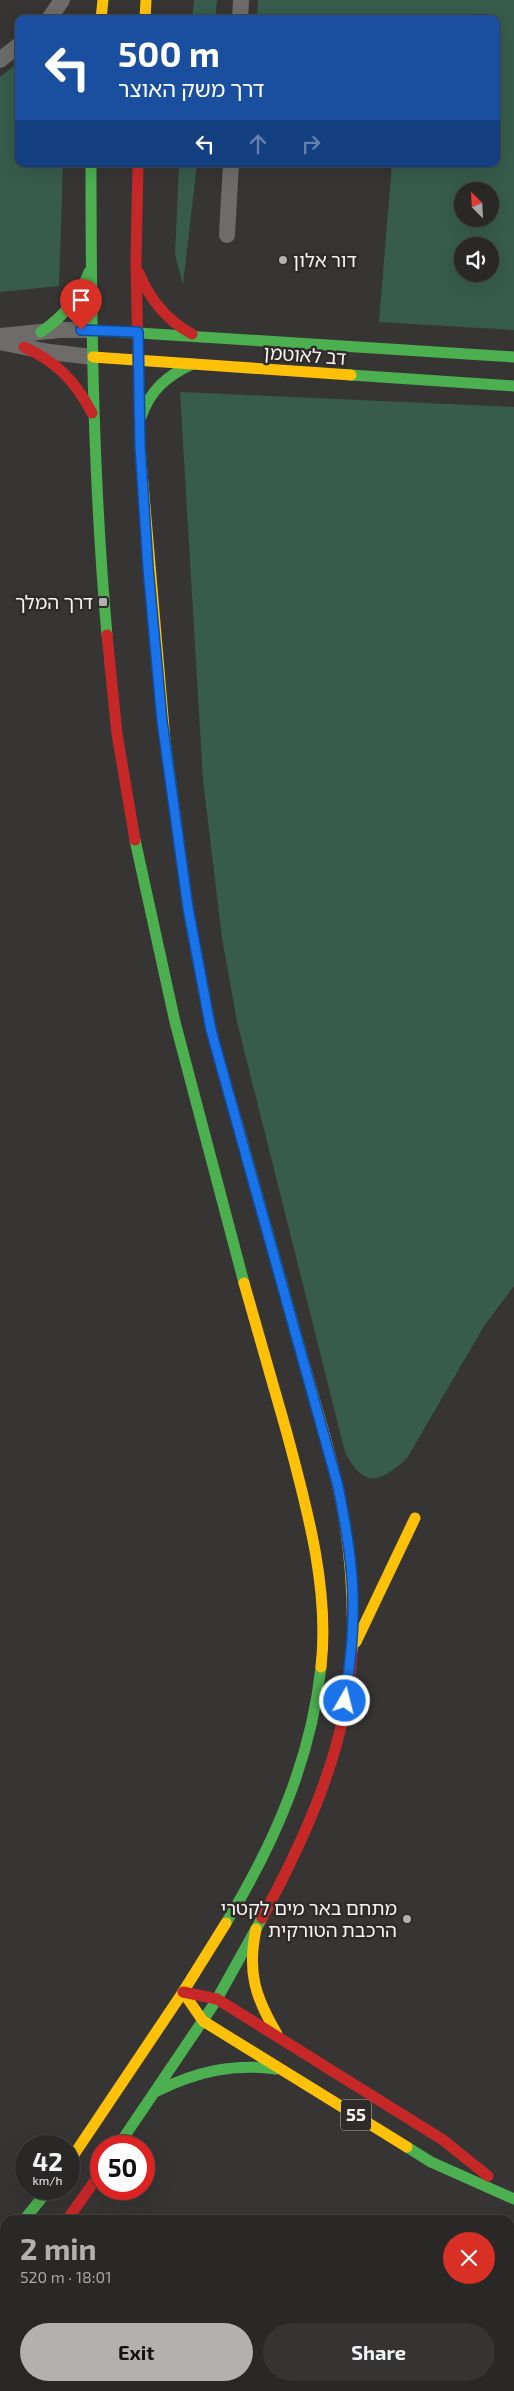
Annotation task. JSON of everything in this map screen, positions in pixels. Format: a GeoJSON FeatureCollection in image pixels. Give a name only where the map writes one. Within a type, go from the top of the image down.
{"type":"FeatureCollection","features":[{"type":"Feature","properties":{"kind":"main road"},"geometry":{"type":"LineString","coordinates":[[101,15],[103,0]]}},
{"type":"Feature","properties":{"kind":"main road"},"geometry":{"type":"LineString","coordinates":[[145,15],[146,0]]}},
{"type":"Feature","properties":{"kind":"main road"},"geometry":{"type":"LineString","coordinates":[[80,2146],[227,1923],[262,1858],[293,1787],[311,1733],[320,1669],[320,1596],[312,1534],[298,1475],[176,1034],[144,890],[118,744],[102,590],[94,416],[91,167]]}},
{"type":"Feature","properties":{"kind":"main road"},"geometry":{"type":"LineString","coordinates":[[138,167],[136,261],[138,361],[148,568],[162,721],[188,908],[211,1030],[338,1486],[351,1559],[354,1611],[352,1650],[343,1718],[331,1765],[309,1824],[256,1929],[217,1999]]}},
{"type":"Feature","properties":{"kind":"main road"},"geometry":{"type":"LineString","coordinates":[[136,261],[146,290],[161,311],[172,322],[196,336]]}},
{"type":"Feature","properties":{"kind":"main road"},"geometry":{"type":"LineString","coordinates":[[41,332],[62,316],[75,302],[91,263]]}},
{"type":"Feature","properties":{"kind":"main road","name":"דב לאוטמן"},"geometry":{"type":"LineString","coordinates":[[92,330],[514,357]]}},
{"type":"Feature","properties":{"kind":"main road"},"geometry":{"type":"LineString","coordinates":[[24,347],[44,356],[61,368],[78,387],[94,416]]}},
{"type":"Feature","properties":{"kind":"main road","name":"דב לאוטמן"},"geometry":{"type":"LineString","coordinates":[[93,357],[514,386]]}},
{"type":"Feature","properties":{"kind":"main road"},"geometry":{"type":"LineString","coordinates":[[140,421],[148,398],[154,390],[172,375],[192,364]]}},
{"type":"Feature","properties":{"kind":"main road"},"geometry":{"type":"LineString","coordinates":[[352,1650],[415,1518]]}},
{"type":"Feature","properties":{"kind":"main road"},"geometry":{"type":"LineString","coordinates":[[256,1929],[251,1949],[254,1989],[263,2013],[277,2036]]}},
{"type":"Feature","properties":{"kind":"main road","name":"55"},"geometry":{"type":"LineString","coordinates":[[183,1992],[217,1999],[277,2036],[443,2140],[514,2198]]}},
{"type":"Feature","properties":{"kind":"main road","name":"55"},"geometry":{"type":"LineString","coordinates":[[183,1992],[204,2020],[431,2162],[514,2198]]}},
{"type":"Feature","properties":{"kind":"main road","name":"55"},"geometry":{"type":"LineString","coordinates":[[126,2135],[217,1999]]}},
{"type":"Feature","properties":{"kind":"main road","name":"55"},"geometry":{"type":"LineString","coordinates":[[156,2091],[184,2076],[214,2068],[260,2066],[284,2070]]}},
{"type":"Feature","properties":{"kind":"main road"},"geometry":{"type":"LineString","coordinates":[[71,2215],[90,2188]]}},
{"type":"Feature","properties":{"kind":"main road"},"geometry":{"type":"LineString","coordinates":[[28,2215],[40,2200]]}},
{"type":"Feature","properties":{"kind":"street"},"geometry":{"type":"LineString","coordinates":[[52,15],[62,0]]}},
{"type":"Feature","properties":{"kind":"street"},"geometry":{"type":"LineString","coordinates":[[240,15],[241,0]]}},
{"type":"Feature","properties":{"kind":"street"},"geometry":{"type":"LineString","coordinates":[[0,60],[15,49]]}},
{"type":"Feature","properties":{"kind":"street"},"geometry":{"type":"LineString","coordinates":[[227,236],[231,167]]}},
{"type":"Feature","properties":{"kind":"street"},"geometry":{"type":"LineString","coordinates":[[0,336],[92,330]]}},
{"type":"Feature","properties":{"kind":"street"},"geometry":{"type":"LineString","coordinates":[[0,342],[93,357]]}},
{"type":"Feature","properties":{"kind":"green space"},"geometry":{"type":"Polygon","coordinates":[[[194,0],[217,0],[215,15],[192,15],[194,0]]]}},
{"type":"Feature","properties":{"kind":"green space"},"geometry":{"type":"Polygon","coordinates":[[[258,0],[514,0],[514,330],[379,322],[392,167],[500,167],[500,15],[257,15],[258,0]]]}},
{"type":"Feature","properties":{"kind":"green space"},"geometry":{"type":"Polygon","coordinates":[[[15,65],[15,167],[63,167],[59,286],[0,292],[0,77],[15,65]]]}},
{"type":"Feature","properties":{"kind":"green space"},"geometry":{"type":"Polygon","coordinates":[[[179,167],[197,167],[183,285],[175,255],[179,167]]]}},
{"type":"Feature","properties":{"kind":"green space"},"geometry":{"type":"Polygon","coordinates":[[[180,392],[514,407],[514,1286],[484,1326],[407,1458],[381,1477],[366,1477],[352,1464],[345,1452],[237,1022],[222,938],[203,780],[180,392]]]}},
{"type":"Feature","properties":{"kind":"traffic: fast"},"geometry":{"type":"LineString","coordinates":[[91,167],[94,400],[102,576],[107,635]]}},
{"type":"Feature","properties":{"kind":"traffic: fast"},"geometry":{"type":"LineString","coordinates":[[41,332],[57,320],[70,306],[81,290],[89,272]]}},
{"type":"Feature","properties":{"kind":"traffic: fast"},"geometry":{"type":"LineString","coordinates":[[92,330],[514,357]]}},
{"type":"Feature","properties":{"kind":"traffic: fast"},"geometry":{"type":"LineString","coordinates":[[141,417],[149,399],[160,385],[192,364]]}},
{"type":"Feature","properties":{"kind":"traffic: fast"},"geometry":{"type":"LineString","coordinates":[[351,375],[514,386]]}},
{"type":"Feature","properties":{"kind":"traffic: fast"},"geometry":{"type":"LineString","coordinates":[[165,740],[188,908],[200,972]]}},
{"type":"Feature","properties":{"kind":"traffic: fast"},"geometry":{"type":"LineString","coordinates":[[135,840],[175,1022],[244,1283]]}},
{"type":"Feature","properties":{"kind":"traffic: fast"},"geometry":{"type":"LineString","coordinates":[[236,1118],[305,1366]]}},
{"type":"Feature","properties":{"kind":"traffic: fast"},"geometry":{"type":"LineString","coordinates":[[226,1923],[260,1863],[288,1800],[309,1735],[321,1667]]}},
{"type":"Feature","properties":{"kind":"traffic: fast"},"geometry":{"type":"LineString","coordinates":[[217,1999],[262,1918]]}},
{"type":"Feature","properties":{"kind":"traffic: fast"},"geometry":{"type":"LineString","coordinates":[[125,2135],[214,2004]]}},
{"type":"Feature","properties":{"kind":"traffic: fast"},"geometry":{"type":"LineString","coordinates":[[157,2091],[200,2074],[229,2068],[260,2067],[276,2069]]}},
{"type":"Feature","properties":{"kind":"traffic: fast"},"geometry":{"type":"LineString","coordinates":[[407,2147],[431,2162],[514,2199]]}},
{"type":"Feature","properties":{"kind":"traffic: fast"},"geometry":{"type":"LineString","coordinates":[[28,2215],[40,2200]]}},
{"type":"Feature","properties":{"kind":"traffic: slow"},"geometry":{"type":"LineString","coordinates":[[101,15],[103,0]]}},
{"type":"Feature","properties":{"kind":"traffic: slow"},"geometry":{"type":"LineString","coordinates":[[145,15],[146,0]]}},
{"type":"Feature","properties":{"kind":"traffic: slow"},"geometry":{"type":"LineString","coordinates":[[93,357],[351,375]]}},
{"type":"Feature","properties":{"kind":"traffic: slow"},"geometry":{"type":"LineString","coordinates":[[140,448],[165,740]]}},
{"type":"Feature","properties":{"kind":"traffic: slow"},"geometry":{"type":"LineString","coordinates":[[244,1283],[294,1458],[308,1517],[319,1577],[322,1607],[321,1667]]}},
{"type":"Feature","properties":{"kind":"traffic: slow"},"geometry":{"type":"LineString","coordinates":[[305,1366],[327,1442],[346,1529],[352,1589],[352,1651]]}},
{"type":"Feature","properties":{"kind":"traffic: slow"},"geometry":{"type":"LineString","coordinates":[[356,1642],[415,1518]]}},
{"type":"Feature","properties":{"kind":"traffic: slow"},"geometry":{"type":"LineString","coordinates":[[183,1992],[226,1923]]}},
{"type":"Feature","properties":{"kind":"traffic: slow"},"geometry":{"type":"LineString","coordinates":[[256,1929],[252,1958],[255,1984],[263,2008],[277,2034]]}},
{"type":"Feature","properties":{"kind":"traffic: slow"},"geometry":{"type":"LineString","coordinates":[[183,1992],[203,2021],[407,2147]]}},
{"type":"Feature","properties":{"kind":"traffic: slow"},"geometry":{"type":"LineString","coordinates":[[80,2146],[183,1992]]}},
{"type":"Feature","properties":{"kind":"traffic: jam"},"geometry":{"type":"LineString","coordinates":[[138,167],[136,261],[140,448]]}},
{"type":"Feature","properties":{"kind":"traffic: jam"},"geometry":{"type":"LineString","coordinates":[[139,273],[148,292],[160,308],[174,322],[192,334]]}},
{"type":"Feature","properties":{"kind":"traffic: jam"},"geometry":{"type":"LineString","coordinates":[[24,347],[46,359],[64,374],[72,382],[92,413]]}},
{"type":"Feature","properties":{"kind":"traffic: jam"},"geometry":{"type":"LineString","coordinates":[[107,635],[117,734],[135,840]]}},
{"type":"Feature","properties":{"kind":"traffic: jam"},"geometry":{"type":"LineString","coordinates":[[200,972],[211,1030],[236,1118]]}},
{"type":"Feature","properties":{"kind":"traffic: jam"},"geometry":{"type":"LineString","coordinates":[[262,1918],[294,1855],[322,1789],[342,1721],[349,1686],[352,1651]]}},
{"type":"Feature","properties":{"kind":"traffic: jam"},"geometry":{"type":"LineString","coordinates":[[183,1992],[217,1999],[443,2140],[488,2176]]}},
{"type":"Feature","properties":{"kind":"traffic: jam"},"geometry":{"type":"LineString","coordinates":[[71,2215],[90,2188]]}},
{"type":"Feature","properties":{"kind":"place","name":"דור אלון"},"geometry":{"type":"Point","coordinates":[283,260]}},
{"type":"Feature","properties":{"kind":"place","name":"דרך המלך"},"geometry":{"type":"Point","coordinates":[103,602]}},
{"type":"Feature","properties":{"kind":"place","name":"מתחם באר מים לקטרי הרכבת הטורקית"},"geometry":{"type":"Point","coordinates":[407,1919]}},
{"type":"Feature","properties":{"kind":"route"},"geometry":{"type":"LineString","coordinates":[[81,330],[138,332],[140,446],[148,568],[162,721],[188,908],[211,1030],[338,1486],[351,1559],[354,1611],[352,1650],[345,1701]]}}]}
